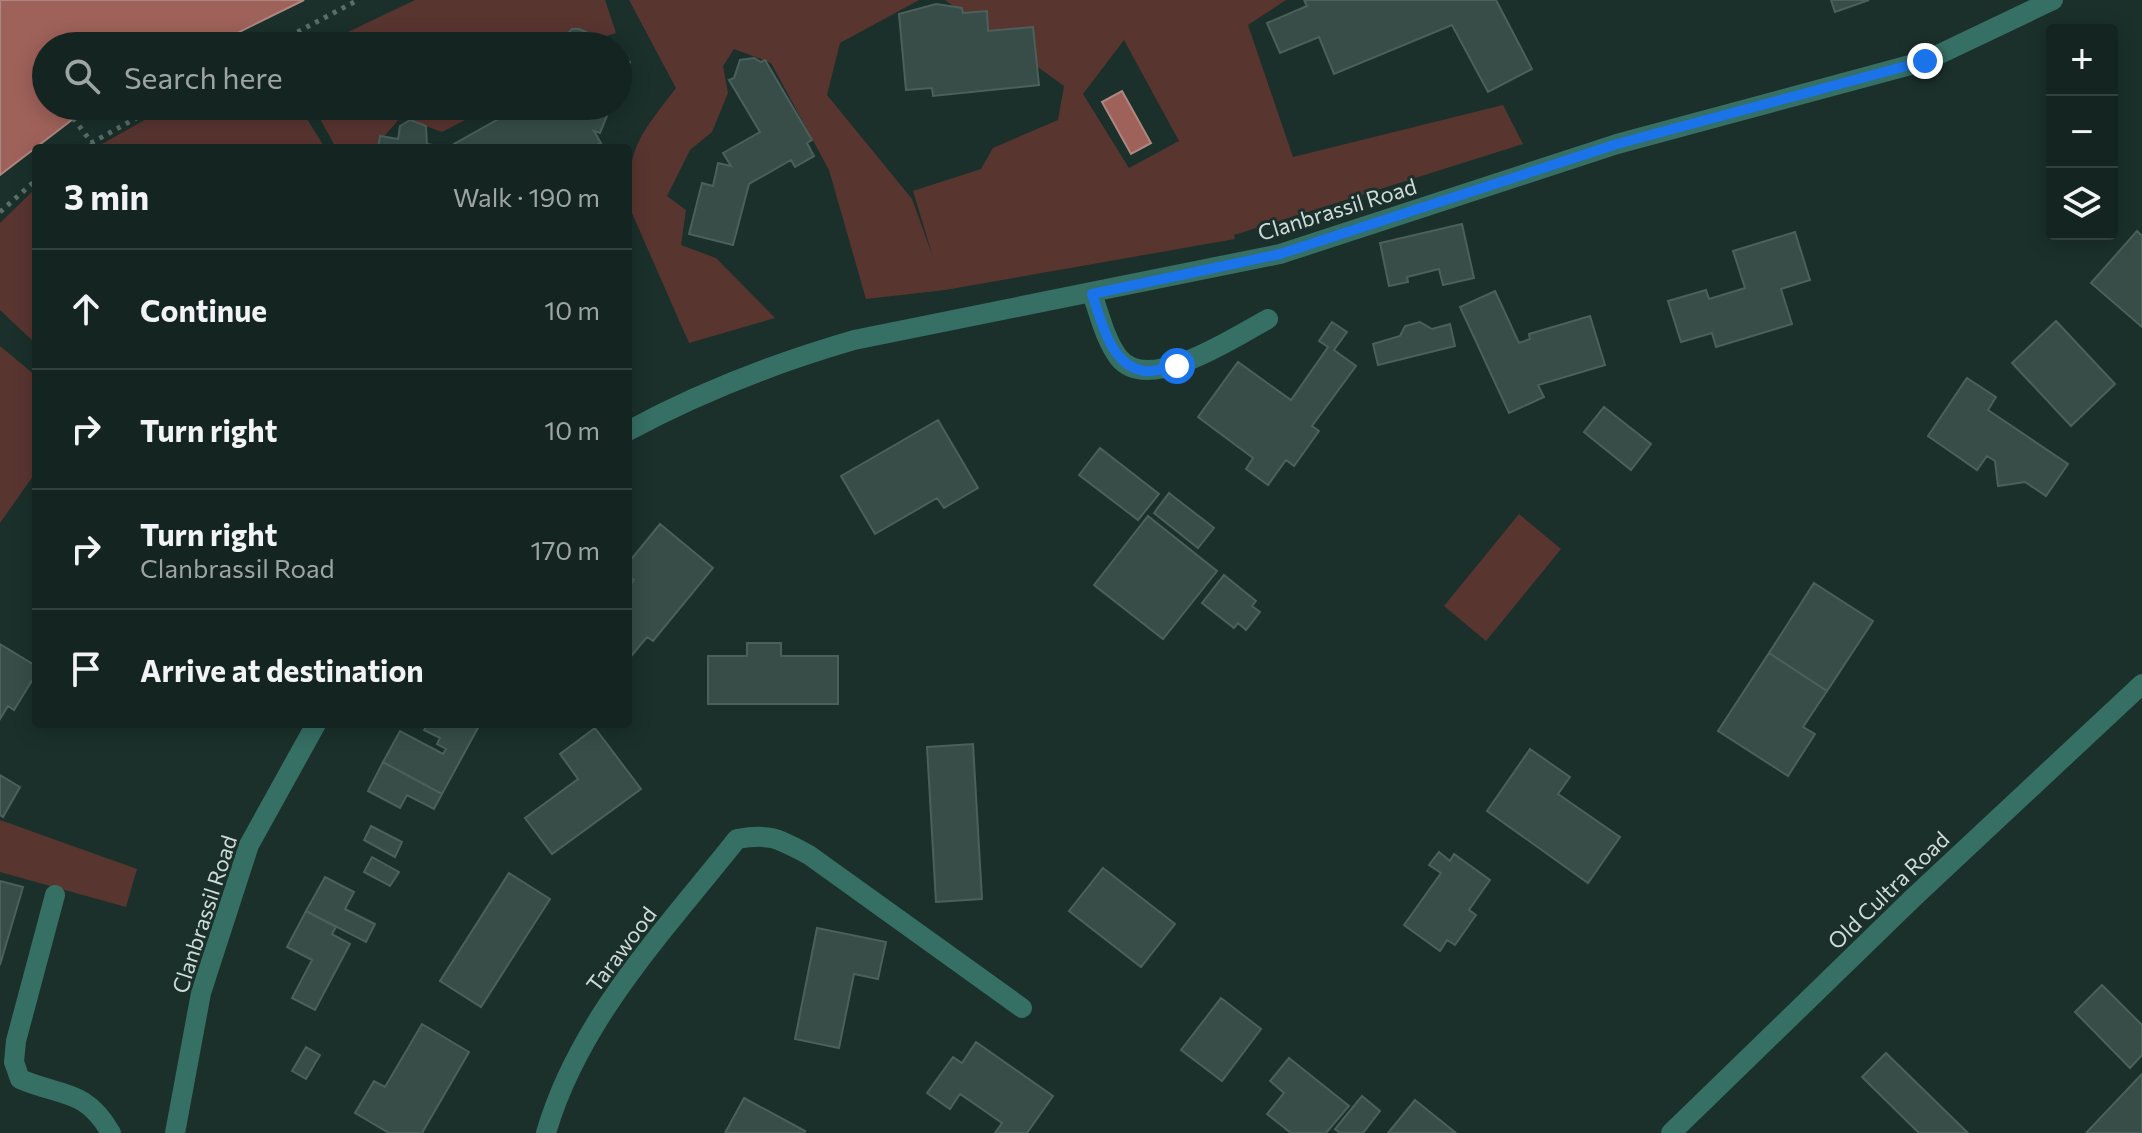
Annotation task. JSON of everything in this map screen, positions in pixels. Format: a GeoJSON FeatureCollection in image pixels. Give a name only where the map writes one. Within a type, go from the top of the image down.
{"type":"FeatureCollection","features":[{"type":"Feature","properties":{"kind":"street","name":"Clanbrassil Road"},"geometry":{"type":"LineString","coordinates":[[632,429],[730,381],[792,358],[854,340],[1280,254],[1617,144],[1925,61],[2053,0]]}},
{"type":"Feature","properties":{"kind":"street"},"geometry":{"type":"LineString","coordinates":[[1092,294],[1108,338],[1121,361],[1145,371],[1177,366],[1268,319]]}},
{"type":"Feature","properties":{"kind":"street","name":"Old Cultra Road"},"geometry":{"type":"LineString","coordinates":[[1671,1133],[1913,898],[2142,684]]}},
{"type":"Feature","properties":{"kind":"street","name":"Clanbrassil Road"},"geometry":{"type":"LineString","coordinates":[[175,1133],[201,993],[249,845],[314,728]]}},
{"type":"Feature","properties":{"kind":"street","name":"Tarawood"},"geometry":{"type":"LineString","coordinates":[[546,1133],[562,1082],[575,1058],[640,962],[737,839],[762,834],[774,836],[809,855],[1022,1008]]}},
{"type":"Feature","properties":{"kind":"street"},"geometry":{"type":"LineString","coordinates":[[55,895],[16,1041],[14,1062],[20,1079],[81,1097],[101,1116],[111,1133]]}},
{"type":"Feature","properties":{"kind":"path"},"geometry":{"type":"LineString","coordinates":[[297,32],[358,0]]}},
{"type":"Feature","properties":{"kind":"path"},"geometry":{"type":"LineString","coordinates":[[75,120],[92,143],[133,120]]}},
{"type":"Feature","properties":{"kind":"path"},"geometry":{"type":"LineString","coordinates":[[0,212],[32,184]]}},
{"type":"Feature","properties":{"kind":"shaded area"},"geometry":{"type":"Polygon","coordinates":[[[0,0],[304,0],[239,32],[32,32],[32,120],[72,120],[40,144],[32,144],[32,150],[0,175],[0,0]]]}},
{"type":"Feature","properties":{"kind":"shaded area"},"geometry":{"type":"Polygon","coordinates":[[[415,0],[605,0],[616,32],[348,32],[415,0]]]}},
{"type":"Feature","properties":{"kind":"shaded area"},"geometry":{"type":"Polygon","coordinates":[[[629,0],[919,0],[840,43],[827,95],[912,199],[933,257],[913,191],[981,169],[993,148],[1058,120],[1064,86],[945,0],[1286,0],[1248,25],[1293,157],[1503,105],[1523,144],[1234,235],[1235,239],[945,290],[866,299],[829,170],[771,63],[734,49],[723,66],[728,93],[712,132],[690,150],[667,196],[686,210],[681,245],[716,258],[775,318],[689,343],[632,213],[634,153],[654,117],[676,88],[629,0]],[[1124,40],[1083,94],[1129,168],[1179,141],[1124,40]]]}},
{"type":"Feature","properties":{"kind":"shaded area"},"geometry":{"type":"Polygon","coordinates":[[[1122,91],[1151,143],[1131,154],[1102,102],[1122,91]]]}},
{"type":"Feature","properties":{"kind":"shaded area"},"geometry":{"type":"Polygon","coordinates":[[[144,120],[308,120],[323,144],[102,144],[144,120]]]}},
{"type":"Feature","properties":{"kind":"shaded area"},"geometry":{"type":"Polygon","coordinates":[[[321,120],[398,120],[377,144],[334,144],[321,120]]]}},
{"type":"Feature","properties":{"kind":"shaded area"},"geometry":{"type":"Polygon","coordinates":[[[409,120],[465,120],[442,132],[409,120]]]}},
{"type":"Feature","properties":{"kind":"shaded area"},"geometry":{"type":"Polygon","coordinates":[[[32,192],[32,340],[0,310],[0,223],[32,192]]]}},
{"type":"Feature","properties":{"kind":"shaded area"},"geometry":{"type":"Polygon","coordinates":[[[0,346],[32,373],[32,478],[0,523],[0,346]]]}},
{"type":"Feature","properties":{"kind":"shaded area"},"geometry":{"type":"Polygon","coordinates":[[[1519,514],[1561,549],[1486,641],[1444,606],[1519,514]]]}},
{"type":"Feature","properties":{"kind":"shaded area"},"geometry":{"type":"Polygon","coordinates":[[[0,820],[137,869],[126,907],[0,872],[0,820]]]}},
{"type":"Feature","properties":{"kind":"building"},"geometry":{"type":"Polygon","coordinates":[[[1304,0],[1496,0],[1532,69],[1488,92],[1452,25],[1334,74],[1319,37],[1280,53],[1267,23],[1307,6],[1304,0]]]}},
{"type":"Feature","properties":{"kind":"building"},"geometry":{"type":"Polygon","coordinates":[[[1831,0],[1869,0],[1835,12],[1831,0]]]}},
{"type":"Feature","properties":{"kind":"building"},"geometry":{"type":"Polygon","coordinates":[[[936,4],[962,8],[963,13],[987,11],[988,31],[1033,27],[1039,85],[933,96],[932,88],[906,90],[899,14],[936,4]]]}},
{"type":"Feature","properties":{"kind":"building"},"geometry":{"type":"Polygon","coordinates":[[[754,58],[761,62],[765,60],[812,140],[807,143],[814,156],[795,167],[791,160],[749,184],[733,245],[689,234],[702,183],[713,186],[718,163],[731,166],[723,153],[760,132],[729,80],[734,78],[740,60],[754,58]]]}},
{"type":"Feature","properties":{"kind":"building"},"geometry":{"type":"Polygon","coordinates":[[[410,120],[426,126],[427,144],[379,144],[380,136],[398,139],[400,126],[410,120]]]}},
{"type":"Feature","properties":{"kind":"building"},"geometry":{"type":"Polygon","coordinates":[[[497,120],[605,120],[600,133],[594,131],[599,144],[454,144],[497,120]]]}},
{"type":"Feature","properties":{"kind":"building"},"geometry":{"type":"Polygon","coordinates":[[[1462,224],[1474,278],[1443,285],[1439,269],[1407,277],[1408,282],[1389,286],[1380,243],[1462,224]]]}},
{"type":"Feature","properties":{"kind":"building"},"geometry":{"type":"Polygon","coordinates":[[[2137,231],[2142,236],[2142,327],[2091,283],[2137,231]]]}},
{"type":"Feature","properties":{"kind":"building"},"geometry":{"type":"Polygon","coordinates":[[[1795,232],[1810,280],[1781,289],[1792,324],[1716,347],[1712,333],[1681,342],[1668,301],[1706,290],[1709,299],[1745,288],[1733,251],[1795,232]]]}},
{"type":"Feature","properties":{"kind":"building"},"geometry":{"type":"Polygon","coordinates":[[[1495,291],[1519,343],[1530,339],[1529,334],[1590,316],[1605,365],[1538,385],[1544,397],[1509,413],[1460,307],[1495,291]]]}},
{"type":"Feature","properties":{"kind":"building"},"geometry":{"type":"Polygon","coordinates":[[[2056,321],[2115,384],[2071,426],[2012,363],[2056,321]]]}},
{"type":"Feature","properties":{"kind":"building"},"geometry":{"type":"Polygon","coordinates":[[[1332,322],[1347,332],[1334,350],[1356,366],[1312,426],[1319,431],[1294,466],[1286,460],[1268,485],[1246,469],[1253,458],[1198,417],[1238,362],[1291,400],[1328,347],[1319,341],[1332,322]]]}},
{"type":"Feature","properties":{"kind":"building"},"geometry":{"type":"Polygon","coordinates":[[[1420,322],[1432,329],[1450,324],[1455,346],[1378,365],[1373,344],[1400,336],[1405,326],[1420,322]]]}},
{"type":"Feature","properties":{"kind":"building"},"geometry":{"type":"Polygon","coordinates":[[[1967,378],[1996,397],[1988,410],[2068,464],[2046,496],[2025,482],[1998,486],[1995,461],[1987,456],[1977,470],[1928,436],[1967,378]]]}},
{"type":"Feature","properties":{"kind":"building"},"geometry":{"type":"Polygon","coordinates":[[[1604,407],[1651,444],[1631,470],[1584,432],[1604,407]]]}},
{"type":"Feature","properties":{"kind":"building"},"geometry":{"type":"Polygon","coordinates":[[[938,420],[978,488],[944,508],[937,498],[875,534],[841,476],[938,420]]]}},
{"type":"Feature","properties":{"kind":"building"},"geometry":{"type":"Polygon","coordinates":[[[1100,448],[1159,494],[1138,520],[1079,475],[1100,448]]]}},
{"type":"Feature","properties":{"kind":"building"},"geometry":{"type":"Polygon","coordinates":[[[1169,493],[1214,528],[1198,548],[1154,513],[1169,493]]]}},
{"type":"Feature","properties":{"kind":"building"},"geometry":{"type":"Polygon","coordinates":[[[1148,516],[1217,571],[1163,639],[1094,585],[1148,516]]]}},
{"type":"Feature","properties":{"kind":"building"},"geometry":{"type":"Polygon","coordinates":[[[660,524],[713,568],[653,641],[647,637],[632,655],[634,580],[632,558],[660,524]]]}},
{"type":"Feature","properties":{"kind":"building"},"geometry":{"type":"Polygon","coordinates":[[[1224,575],[1256,601],[1252,606],[1260,612],[1246,630],[1238,623],[1234,628],[1202,603],[1224,575]]]}},
{"type":"Feature","properties":{"kind":"building"},"geometry":{"type":"Polygon","coordinates":[[[1814,583],[1873,621],[1827,691],[1769,653],[1814,583]]]}},
{"type":"Feature","properties":{"kind":"building"},"geometry":{"type":"Polygon","coordinates":[[[747,643],[781,643],[781,656],[838,656],[838,704],[708,704],[708,656],[747,656],[747,643]]]}},
{"type":"Feature","properties":{"kind":"building"},"geometry":{"type":"Polygon","coordinates":[[[0,644],[32,664],[32,681],[14,710],[8,706],[0,719],[0,644]]]}},
{"type":"Feature","properties":{"kind":"building"},"geometry":{"type":"Polygon","coordinates":[[[1769,653],[1827,691],[1803,727],[1815,734],[1788,776],[1718,731],[1769,653]]]}},
{"type":"Feature","properties":{"kind":"building"},"geometry":{"type":"Polygon","coordinates":[[[478,728],[442,794],[383,762],[400,731],[443,754],[446,749],[437,744],[440,738],[424,730],[478,728]]]}},
{"type":"Feature","properties":{"kind":"building"},"geometry":{"type":"Polygon","coordinates":[[[595,728],[641,789],[552,854],[525,818],[578,779],[560,754],[595,728]]]}},
{"type":"Feature","properties":{"kind":"building"},"geometry":{"type":"Polygon","coordinates":[[[973,744],[982,899],[936,902],[927,747],[973,744]]]}},
{"type":"Feature","properties":{"kind":"building"},"geometry":{"type":"Polygon","coordinates":[[[1530,749],[1570,777],[1558,794],[1620,837],[1588,883],[1487,811],[1530,749]]]}},
{"type":"Feature","properties":{"kind":"building"},"geometry":{"type":"Polygon","coordinates":[[[383,762],[442,794],[434,809],[407,795],[400,808],[368,791],[383,762]]]}},
{"type":"Feature","properties":{"kind":"building"},"geometry":{"type":"Polygon","coordinates":[[[0,775],[20,787],[3,817],[0,815],[0,775]]]}},
{"type":"Feature","properties":{"kind":"building"},"geometry":{"type":"Polygon","coordinates":[[[371,826],[402,842],[395,857],[364,840],[371,826]]]}},
{"type":"Feature","properties":{"kind":"building"},"geometry":{"type":"Polygon","coordinates":[[[1439,852],[1450,861],[1454,854],[1490,880],[1469,910],[1476,915],[1455,945],[1447,940],[1440,951],[1404,925],[1441,873],[1429,865],[1439,852]]]}},
{"type":"Feature","properties":{"kind":"building"},"geometry":{"type":"Polygon","coordinates":[[[372,857],[399,872],[390,886],[364,872],[372,857]]]}},
{"type":"Feature","properties":{"kind":"building"},"geometry":{"type":"Polygon","coordinates":[[[1103,868],[1175,924],[1141,967],[1069,911],[1103,868]]]}},
{"type":"Feature","properties":{"kind":"building"},"geometry":{"type":"Polygon","coordinates":[[[509,873],[550,899],[481,1007],[440,981],[509,873]]]}},
{"type":"Feature","properties":{"kind":"building"},"geometry":{"type":"Polygon","coordinates":[[[325,877],[354,892],[345,909],[375,924],[366,942],[306,911],[325,877]]]}},
{"type":"Feature","properties":{"kind":"building"},"geometry":{"type":"Polygon","coordinates":[[[0,881],[23,887],[0,965],[0,881]]]}},
{"type":"Feature","properties":{"kind":"building"},"geometry":{"type":"Polygon","coordinates":[[[306,911],[336,927],[332,934],[350,944],[315,1010],[292,998],[312,960],[287,947],[306,911]]]}},
{"type":"Feature","properties":{"kind":"building"},"geometry":{"type":"Polygon","coordinates":[[[817,928],[886,942],[878,979],[854,974],[839,1048],[795,1039],[817,928]]]}},
{"type":"Feature","properties":{"kind":"building"},"geometry":{"type":"Polygon","coordinates":[[[2102,985],[2142,1025],[2142,1055],[2130,1068],[2075,1012],[2102,985]]]}},
{"type":"Feature","properties":{"kind":"building"},"geometry":{"type":"Polygon","coordinates":[[[1221,998],[1261,1029],[1222,1081],[1181,1050],[1221,998]]]}},
{"type":"Feature","properties":{"kind":"building"},"geometry":{"type":"Polygon","coordinates":[[[422,1024],[469,1052],[422,1133],[389,1133],[355,1113],[374,1081],[385,1087],[422,1024]]]}},
{"type":"Feature","properties":{"kind":"building"},"geometry":{"type":"Polygon","coordinates":[[[976,1042],[1053,1096],[1027,1133],[995,1133],[1002,1123],[960,1094],[950,1109],[927,1093],[953,1057],[962,1063],[976,1042]]]}},
{"type":"Feature","properties":{"kind":"building"},"geometry":{"type":"Polygon","coordinates":[[[306,1047],[320,1055],[306,1079],[292,1071],[306,1047]]]}},
{"type":"Feature","properties":{"kind":"building"},"geometry":{"type":"Polygon","coordinates":[[[1886,1053],[1968,1133],[1919,1133],[1862,1077],[1886,1053]]]}},
{"type":"Feature","properties":{"kind":"building"},"geometry":{"type":"Polygon","coordinates":[[[1289,1058],[1349,1106],[1326,1133],[1291,1133],[1267,1114],[1284,1093],[1270,1081],[1289,1058]]]}},
{"type":"Feature","properties":{"kind":"building"},"geometry":{"type":"Polygon","coordinates":[[[2142,1074],[2142,1133],[2086,1133],[2142,1074]]]}},
{"type":"Feature","properties":{"kind":"building"},"geometry":{"type":"Polygon","coordinates":[[[1362,1096],[1380,1111],[1363,1133],[1340,1133],[1335,1129],[1362,1096]]]}},
{"type":"Feature","properties":{"kind":"building"},"geometry":{"type":"Polygon","coordinates":[[[744,1098],[805,1131],[804,1133],[725,1133],[744,1098]]]}},
{"type":"Feature","properties":{"kind":"building"},"geometry":{"type":"Polygon","coordinates":[[[1415,1100],[1456,1133],[1388,1133],[1415,1100]]]}},
{"type":"Feature","properties":{"kind":"route"},"geometry":{"type":"LineString","coordinates":[[1177,366],[1145,371],[1121,361],[1108,338],[1092,294],[1280,254],[1617,144],[1925,61]]}}]}
